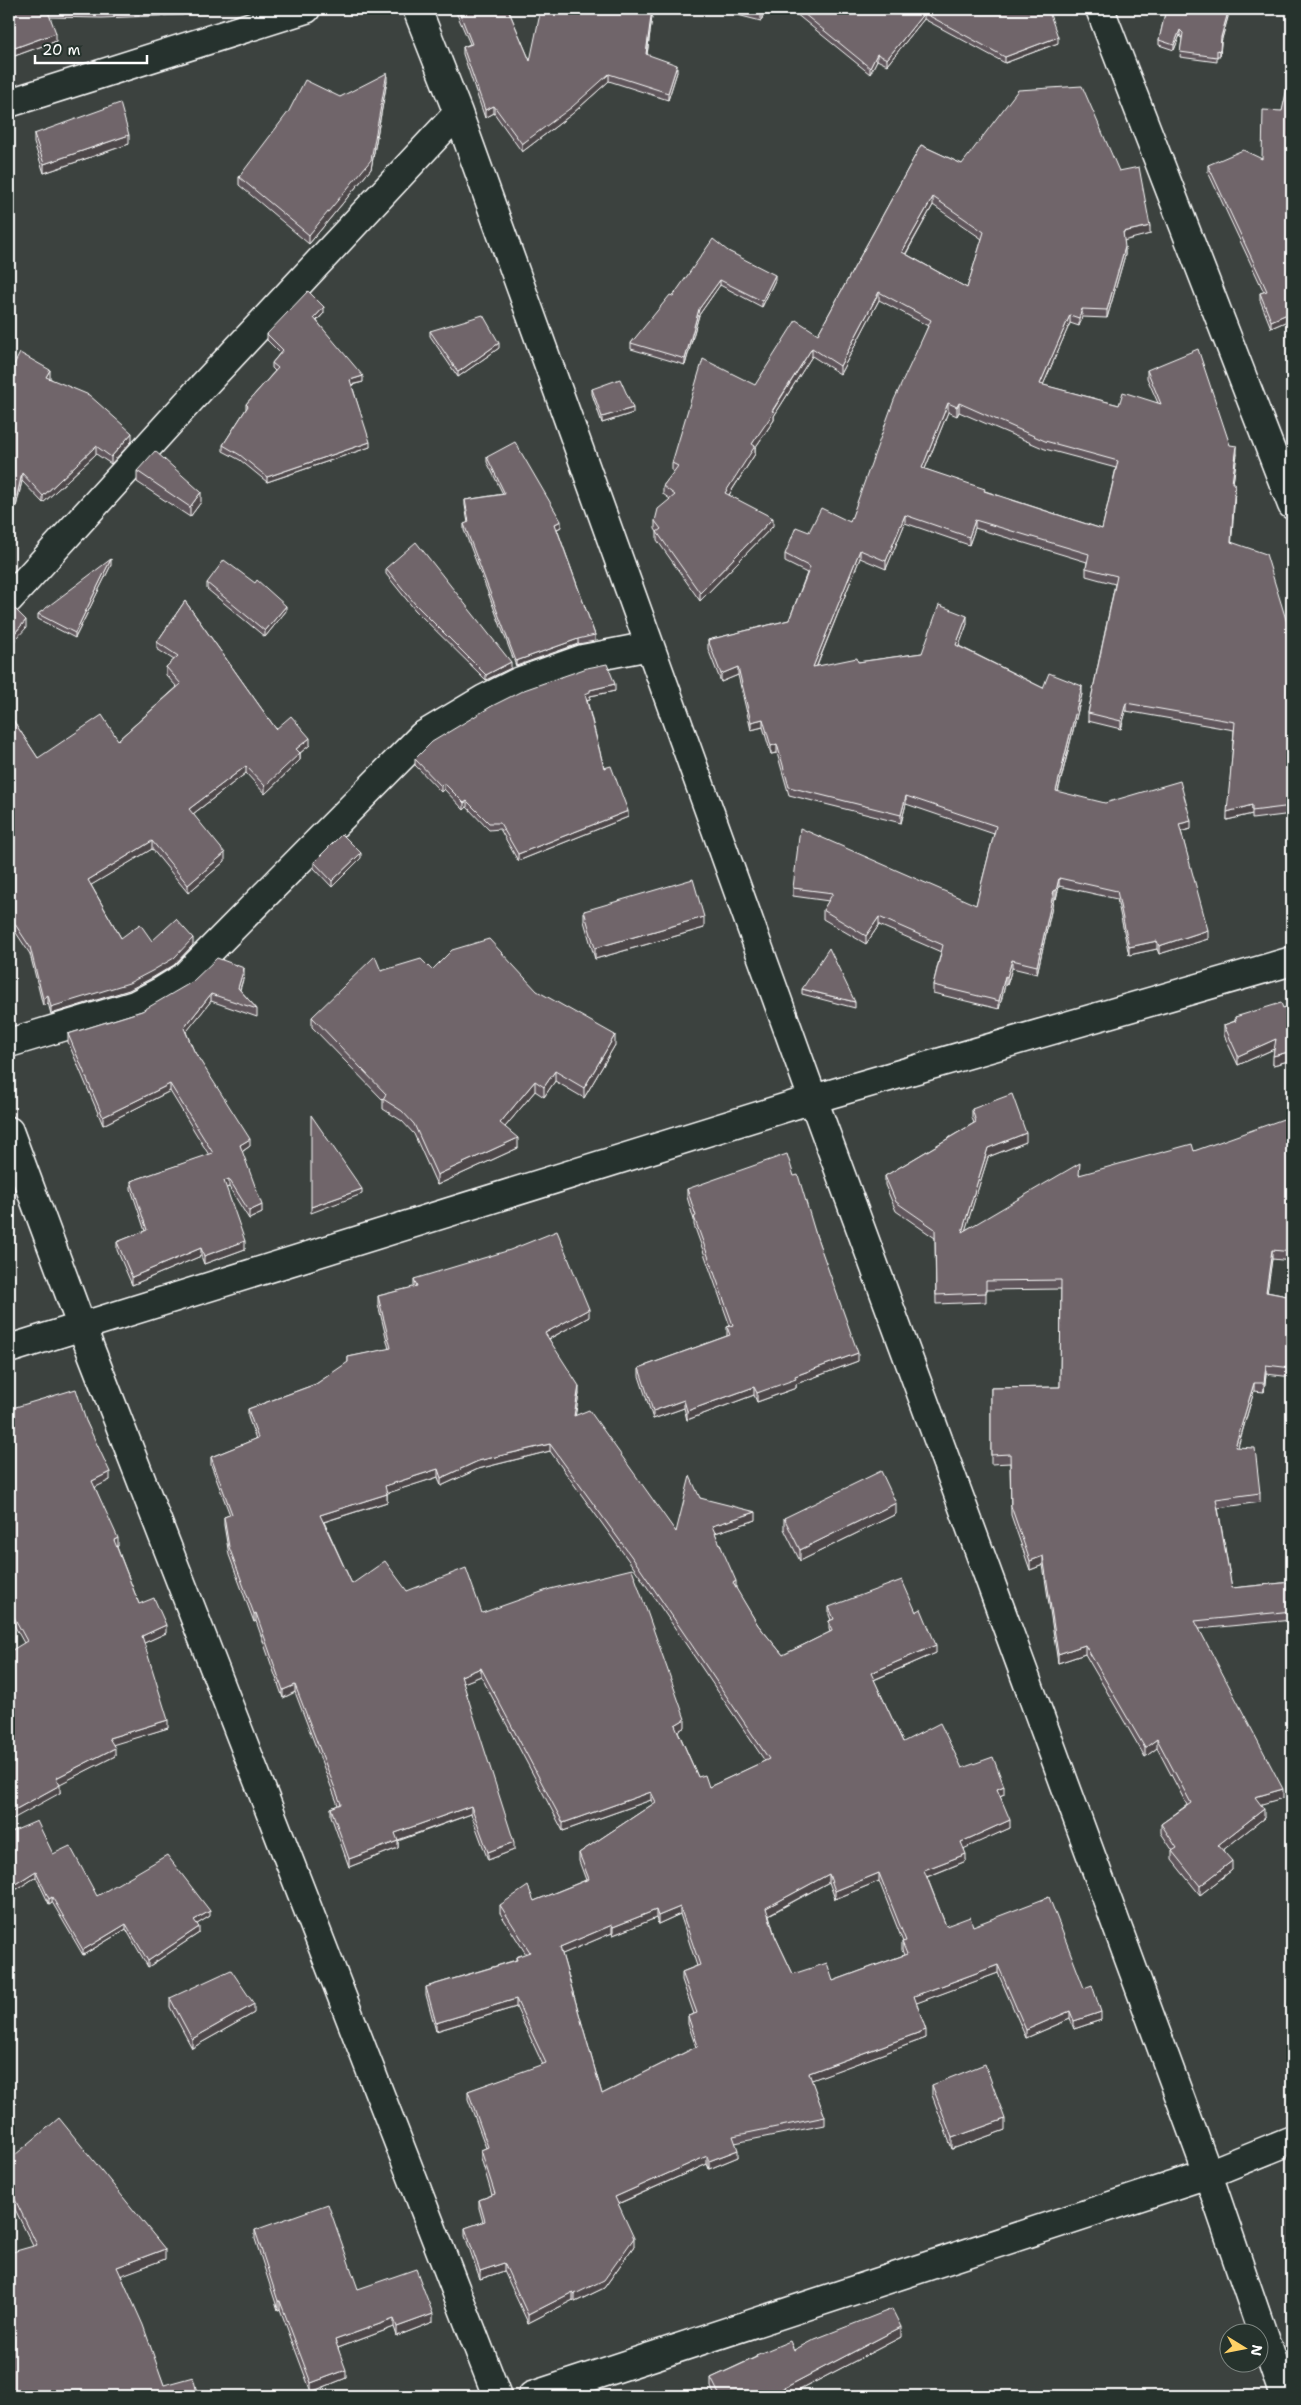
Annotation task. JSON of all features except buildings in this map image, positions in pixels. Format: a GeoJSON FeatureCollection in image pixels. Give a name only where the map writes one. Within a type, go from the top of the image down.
{"type":"FeatureCollection","features":[{"type":"Feature","properties":{"kind":"street"},"geometry":{"type":"LineString","coordinates":[[9,103],[306,9]]}},
{"type":"Feature","properties":{"kind":"street"},"geometry":{"type":"LineString","coordinates":[[417,9],[458,113],[813,1099],[1208,2174],[1284,2396]]}},
{"type":"Feature","properties":{"kind":"street"},"geometry":{"type":"LineString","coordinates":[[1100,9],[1292,505]]}},
{"type":"Feature","properties":{"kind":"street"},"geometry":{"type":"LineString","coordinates":[[9,599],[201,388],[458,113]]}},
{"type":"Feature","properties":{"kind":"street"},"geometry":{"type":"LineString","coordinates":[[9,1043],[135,1005],[160,992],[184,976],[422,736],[484,699],[518,682],[583,659],[650,646]]}},
{"type":"Feature","properties":{"kind":"street"},"geometry":{"type":"LineString","coordinates":[[9,1349],[82,1324],[813,1099],[1292,961]]}},
{"type":"Feature","properties":{"kind":"street"},"geometry":{"type":"LineString","coordinates":[[9,1131],[497,2396]]}},
{"type":"Feature","properties":{"kind":"street"},"geometry":{"type":"LineString","coordinates":[[532,2396],[1208,2174],[1292,2140]]}}]}
